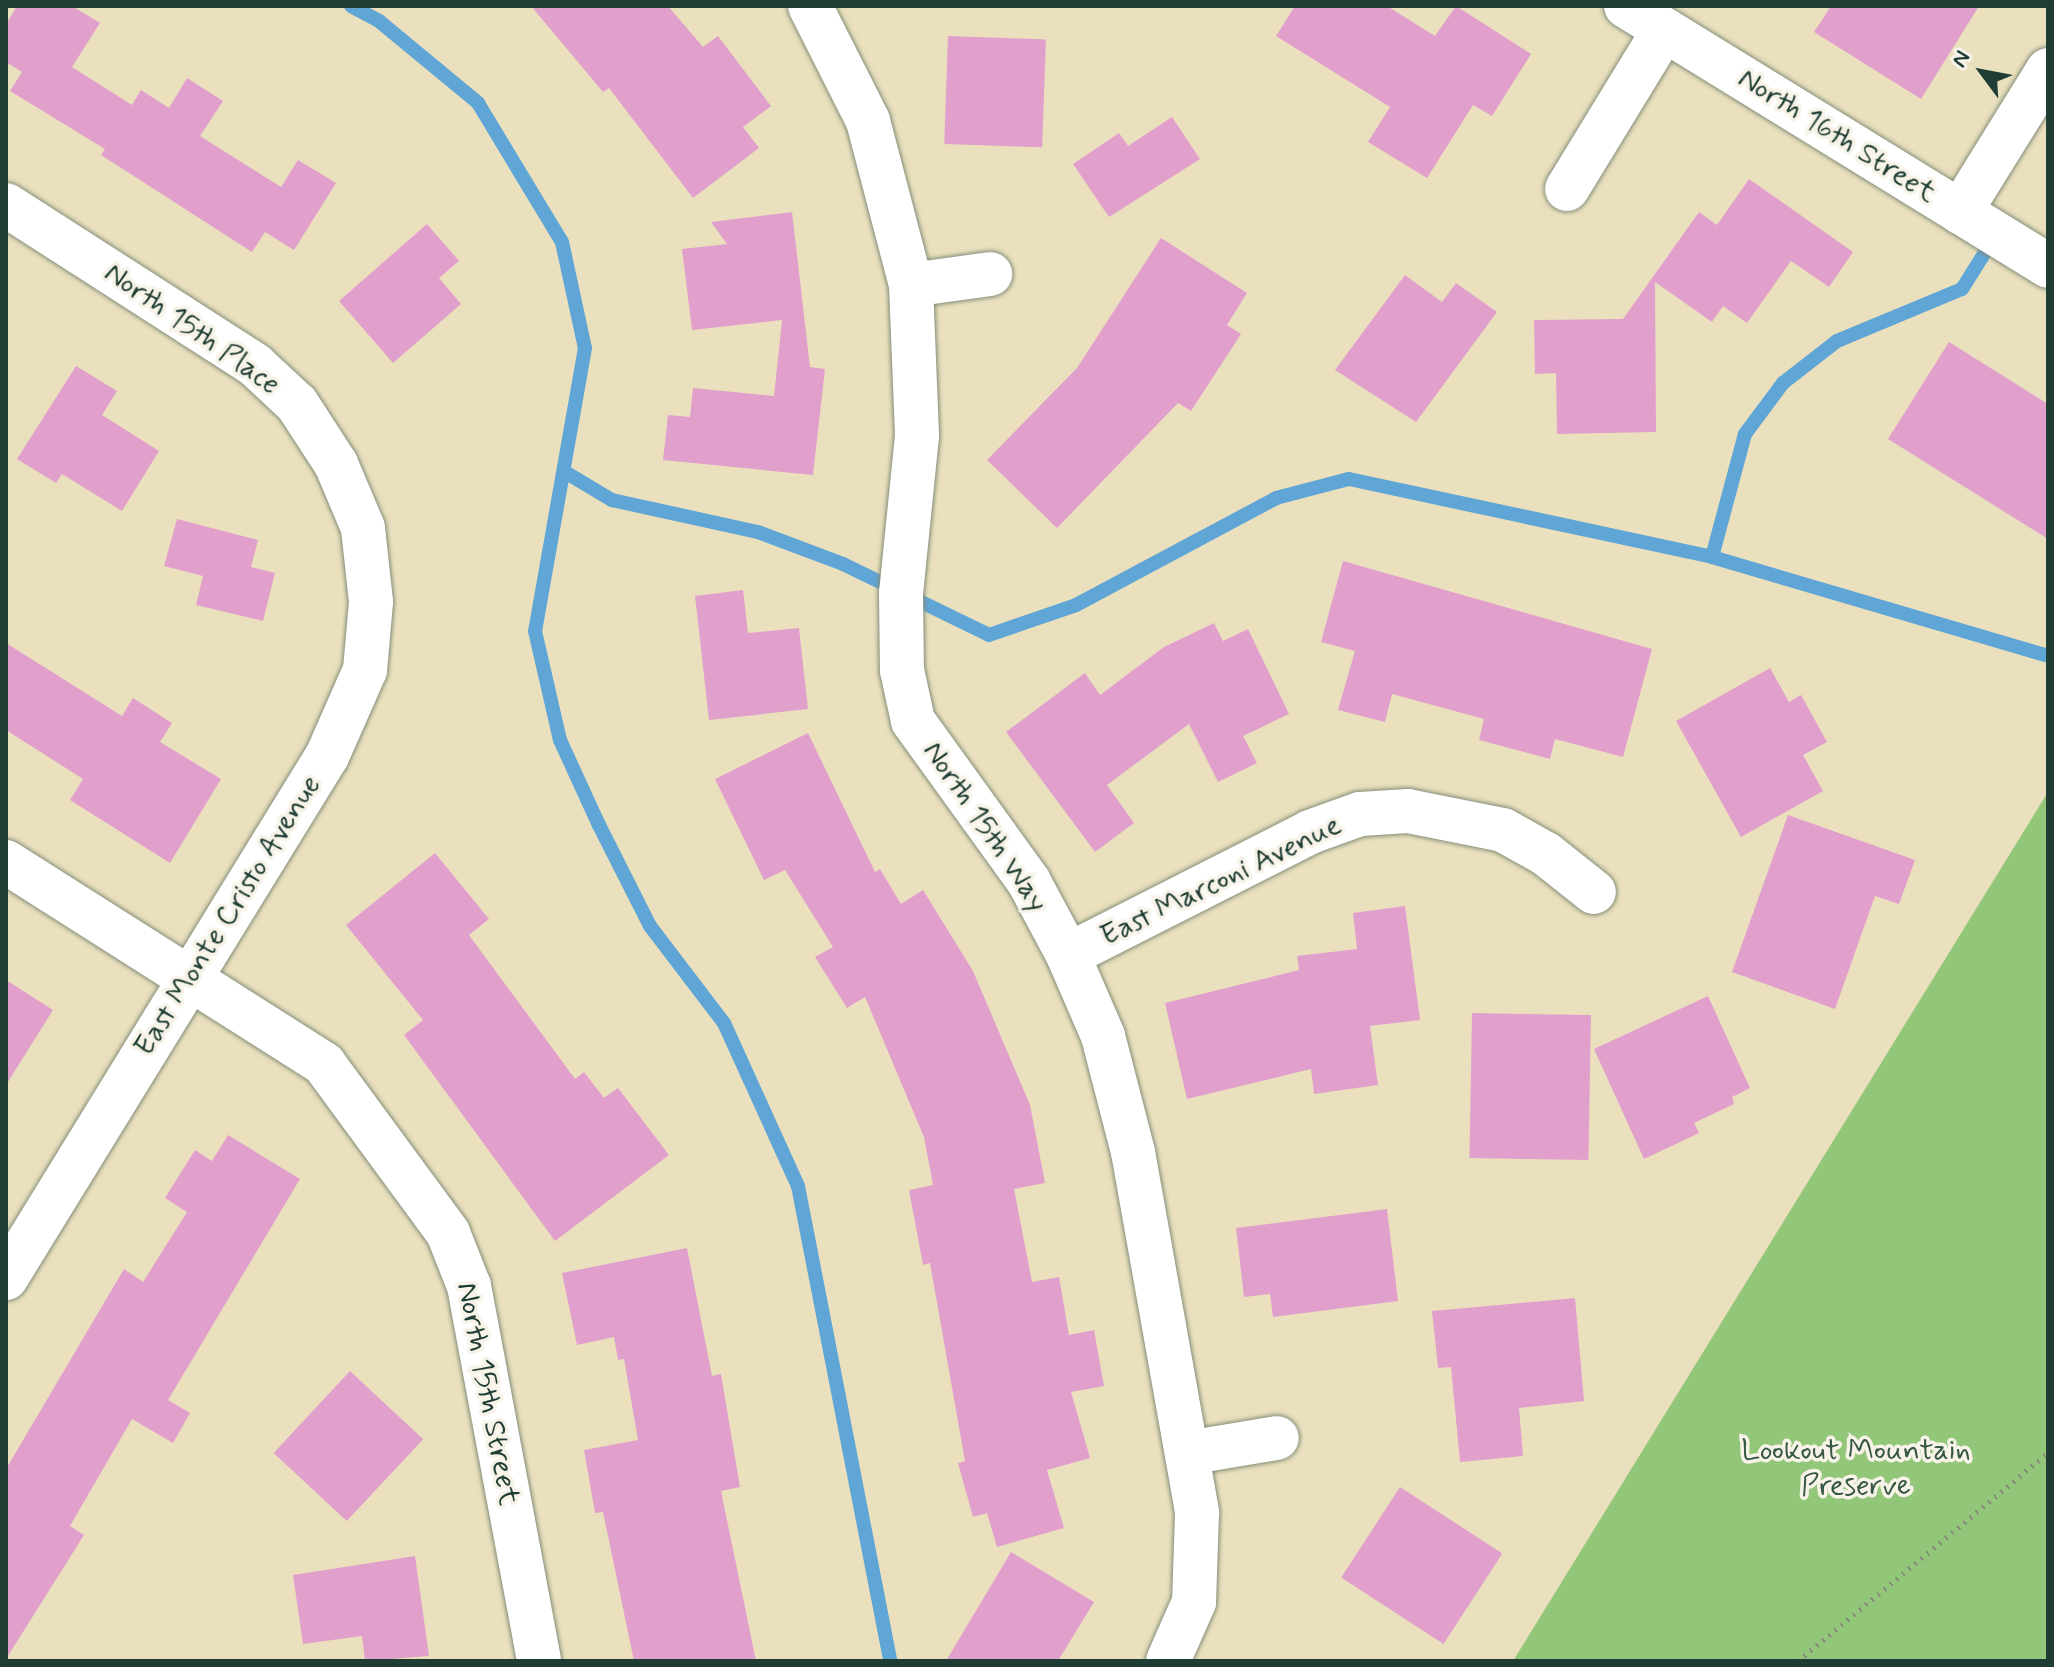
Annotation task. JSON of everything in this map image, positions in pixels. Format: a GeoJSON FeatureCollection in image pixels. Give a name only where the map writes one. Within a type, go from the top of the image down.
{"type":"FeatureCollection","features":[{"type":"Feature","properties":{"kind":"street","name":"North 15th Way"},"geometry":{"type":"LineString","coordinates":[[810,6],[868,121],[911,285],[917,436],[901,593],[902,670],[910,708],[951,779],[1029,882],[1068,955],[1103,1036],[1133,1152],[1197,1513],[1194,1602],[1168,1661]]}},
{"type":"Feature","properties":{"kind":"street","name":"North 16th Street"},"geometry":{"type":"LineString","coordinates":[[1626,6],[2048,266]]}},
{"type":"Feature","properties":{"kind":"street"},"geometry":{"type":"LineString","coordinates":[[1567,189],[1664,30]]}},
{"type":"Feature","properties":{"kind":"street"},"geometry":{"type":"LineString","coordinates":[[1960,212],[2048,70]]}},
{"type":"Feature","properties":{"kind":"street","name":"North 15th Place"},"geometry":{"type":"LineString","coordinates":[[6,205],[255,365],[297,404],[336,464],[363,528]]}},
{"type":"Feature","properties":{"kind":"street"},"geometry":{"type":"LineString","coordinates":[[911,285],[990,274]]}},
{"type":"Feature","properties":{"kind":"street","name":"East Monte Cristo Avenue"},"geometry":{"type":"LineString","coordinates":[[6,1278],[327,756],[365,670],[371,602],[363,528]]}},
{"type":"Feature","properties":{"kind":"street","name":"East Marconi Avenue"},"geometry":{"type":"LineString","coordinates":[[1068,955],[1310,832],[1360,814],[1408,811],[1503,830],[1546,854],[1594,892]]}},
{"type":"Feature","properties":{"kind":"street","name":"North 15th Street"},"geometry":{"type":"LineString","coordinates":[[6,862],[324,1064],[448,1233],[469,1286],[539,1661]]}},
{"type":"Feature","properties":{"kind":"street"},"geometry":{"type":"LineString","coordinates":[[1187,1453],[1277,1438]]}},
{"type":"Feature","properties":{"kind":"path"},"geometry":{"type":"LineString","coordinates":[[1798,1661],[2048,1453]]}},
{"type":"Feature","properties":{"kind":"green space","name":"Lookout Mountain Preserve"},"geometry":{"type":"Polygon","coordinates":[[[2048,792],[2048,1661],[1513,1661],[2048,792]]]}},
{"type":"Feature","properties":{"kind":"building"},"geometry":{"type":"Polygon","coordinates":[[[17,6],[72,6],[100,23],[72,67],[132,105],[141,90],[169,108],[187,78],[223,101],[200,136],[281,187],[298,160],[336,183],[294,250],[265,232],[252,252],[101,155],[105,149],[10,91],[22,72],[6,62],[6,24],[17,6]]]}},
{"type":"Feature","properties":{"kind":"building"},"geometry":{"type":"Polygon","coordinates":[[[531,6],[668,6],[703,47],[718,36],[771,106],[743,127],[759,148],[693,198],[609,88],[603,92],[531,6]]]}},
{"type":"Feature","properties":{"kind":"building"},"geometry":{"type":"Polygon","coordinates":[[[1295,6],[1387,6],[1435,36],[1456,6],[1531,54],[1492,116],[1473,105],[1427,178],[1368,142],[1390,107],[1276,36],[1295,6]]]}},
{"type":"Feature","properties":{"kind":"building"},"geometry":{"type":"Polygon","coordinates":[[[1831,6],[1979,6],[1921,99],[1814,32],[1831,6]]]}},
{"type":"Feature","properties":{"kind":"building"},"geometry":{"type":"Polygon","coordinates":[[[948,36],[1046,39],[1042,147],[944,144],[948,36]]]}},
{"type":"Feature","properties":{"kind":"building"},"geometry":{"type":"Polygon","coordinates":[[[1172,117],[1200,159],[1109,217],[1073,164],[1119,133],[1128,146],[1172,117]]]}},
{"type":"Feature","properties":{"kind":"building"},"geometry":{"type":"Polygon","coordinates":[[[1749,179],[1853,252],[1829,287],[1791,261],[1747,323],[1723,306],[1712,322],[1655,282],[1656,432],[1557,434],[1556,373],[1535,374],[1534,320],[1623,319],[1699,212],[1717,225],[1749,179]]]}},
{"type":"Feature","properties":{"kind":"building"},"geometry":{"type":"Polygon","coordinates":[[[792,212],[810,367],[825,369],[813,475],[663,460],[668,415],[690,417],[693,388],[774,396],[782,320],[692,330],[682,249],[727,244],[711,222],[792,212]]]}},
{"type":"Feature","properties":{"kind":"building"},"geometry":{"type":"Polygon","coordinates":[[[427,224],[459,261],[439,278],[461,304],[393,363],[339,301],[427,224]]]}},
{"type":"Feature","properties":{"kind":"building"},"geometry":{"type":"Polygon","coordinates":[[[1161,238],[1247,293],[1227,325],[1241,334],[1191,411],[1178,403],[1057,528],[987,460],[1077,368],[1161,238]]]}},
{"type":"Feature","properties":{"kind":"building"},"geometry":{"type":"Polygon","coordinates":[[[1405,275],[1442,302],[1456,283],[1497,312],[1416,422],[1335,370],[1405,275]]]}},
{"type":"Feature","properties":{"kind":"building"},"geometry":{"type":"Polygon","coordinates":[[[1949,342],[2048,404],[2048,539],[1888,439],[1949,342]]]}},
{"type":"Feature","properties":{"kind":"building"},"geometry":{"type":"Polygon","coordinates":[[[76,366],[117,391],[102,415],[159,451],[122,511],[62,474],[56,483],[17,459],[76,366]]]}},
{"type":"Feature","properties":{"kind":"building"},"geometry":{"type":"Polygon","coordinates":[[[177,519],[258,540],[251,567],[275,573],[263,621],[196,605],[203,576],[164,566],[177,519]]]}},
{"type":"Feature","properties":{"kind":"building"},"geometry":{"type":"Polygon","coordinates":[[[1343,561],[1652,649],[1623,757],[1555,739],[1550,759],[1479,740],[1484,719],[1392,694],[1385,722],[1338,710],[1355,651],[1321,642],[1343,561]]]}},
{"type":"Feature","properties":{"kind":"building"},"geometry":{"type":"Polygon","coordinates":[[[743,590],[748,633],[799,628],[808,709],[709,720],[695,596],[743,590]]]}},
{"type":"Feature","properties":{"kind":"building"},"geometry":{"type":"Polygon","coordinates":[[[1214,623],[1223,641],[1248,629],[1289,714],[1243,736],[1257,763],[1218,782],[1189,724],[1107,785],[1134,823],[1095,852],[1006,732],[1085,673],[1100,695],[1164,647],[1214,623]]]}},
{"type":"Feature","properties":{"kind":"building"},"geometry":{"type":"Polygon","coordinates":[[[6,643],[122,716],[133,698],[172,723],[160,742],[221,779],[170,863],[70,800],[83,779],[6,730],[6,643]]]}},
{"type":"Feature","properties":{"kind":"building"},"geometry":{"type":"Polygon","coordinates":[[[1770,668],[1789,702],[1801,695],[1827,742],[1803,755],[1823,791],[1741,837],[1676,721],[1770,668]]]}},
{"type":"Feature","properties":{"kind":"building"},"geometry":{"type":"Polygon","coordinates":[[[808,733],[875,872],[880,869],[901,904],[923,890],[973,971],[1030,1105],[1045,1183],[1014,1189],[1032,1282],[1059,1277],[1069,1335],[1094,1330],[1104,1386],[1071,1392],[1090,1458],[1047,1470],[1064,1528],[997,1547],[987,1513],[973,1517],[958,1463],[965,1461],[930,1263],[923,1265],[909,1190],[933,1185],[924,1137],[865,997],[847,1008],[815,957],[833,947],[785,870],[764,880],[715,779],[808,733]]]}},
{"type":"Feature","properties":{"kind":"building"},"geometry":{"type":"Polygon","coordinates":[[[1788,815],[1915,860],[1899,904],[1875,896],[1835,1009],[1732,972],[1788,815]]]}},
{"type":"Feature","properties":{"kind":"building"},"geometry":{"type":"Polygon","coordinates":[[[435,853],[489,919],[469,935],[575,1079],[584,1072],[604,1098],[618,1088],[669,1155],[555,1241],[404,1035],[423,1020],[346,925],[435,853]]]}},
{"type":"Feature","properties":{"kind":"building"},"geometry":{"type":"Polygon","coordinates":[[[1405,906],[1420,1020],[1370,1026],[1378,1085],[1314,1094],[1311,1069],[1187,1099],[1165,1003],[1299,970],[1297,956],[1357,949],[1353,913],[1405,906]]]}},
{"type":"Feature","properties":{"kind":"building"},"geometry":{"type":"Polygon","coordinates":[[[6,980],[53,1010],[6,1085],[6,980]]]}},
{"type":"Feature","properties":{"kind":"building"},"geometry":{"type":"Polygon","coordinates":[[[1708,996],[1750,1088],[1732,1097],[1734,1104],[1694,1123],[1699,1133],[1644,1159],[1594,1049],[1708,996]]]}},
{"type":"Feature","properties":{"kind":"building"},"geometry":{"type":"Polygon","coordinates":[[[1472,1013],[1591,1015],[1588,1160],[1469,1158],[1472,1013]]]}},
{"type":"Feature","properties":{"kind":"building"},"geometry":{"type":"Polygon","coordinates":[[[228,1135],[300,1179],[168,1400],[190,1413],[173,1443],[132,1419],[70,1526],[84,1535],[6,1659],[6,1469],[124,1269],[143,1282],[187,1212],[165,1198],[195,1150],[212,1161],[228,1135]]]}},
{"type":"Feature","properties":{"kind":"building"},"geometry":{"type":"Polygon","coordinates":[[[1387,1209],[1398,1301],[1273,1317],[1270,1294],[1244,1297],[1236,1228],[1387,1209]]]}},
{"type":"Feature","properties":{"kind":"building"},"geometry":{"type":"Polygon","coordinates":[[[687,1248],[712,1376],[721,1374],[740,1487],[721,1491],[756,1661],[634,1661],[603,1512],[595,1513],[584,1450],[638,1440],[624,1359],[618,1360],[614,1337],[577,1345],[562,1273],[687,1248]]]}},
{"type":"Feature","properties":{"kind":"building"},"geometry":{"type":"Polygon","coordinates":[[[1575,1298],[1584,1401],[1519,1408],[1523,1456],[1460,1462],[1451,1367],[1438,1368],[1432,1311],[1575,1298]]]}},
{"type":"Feature","properties":{"kind":"building"},"geometry":{"type":"Polygon","coordinates":[[[350,1371],[423,1439],[347,1521],[274,1453],[350,1371]]]}},
{"type":"Feature","properties":{"kind":"building"},"geometry":{"type":"Polygon","coordinates":[[[1400,1487],[1502,1553],[1443,1644],[1341,1578],[1400,1487]]]}},
{"type":"Feature","properties":{"kind":"building"},"geometry":{"type":"Polygon","coordinates":[[[1011,1552],[1094,1602],[1058,1661],[946,1661],[1011,1552]]]}},
{"type":"Feature","properties":{"kind":"building"},"geometry":{"type":"Polygon","coordinates":[[[415,1556],[429,1656],[365,1661],[362,1636],[303,1644],[293,1575],[415,1556]]]}},
{"type":"Feature","properties":{"kind":"waterway"},"geometry":{"type":"LineString","coordinates":[[351,6],[379,21],[478,103],[562,242],[585,348],[535,631],[560,740],[650,926],[724,1023],[798,1186],[890,1661]]}},
{"type":"Feature","properties":{"kind":"waterway"},"geometry":{"type":"LineString","coordinates":[[1712,557],[1745,434],[1783,383],[1837,341],[1962,289],[1994,238]]}},
{"type":"Feature","properties":{"kind":"waterway"},"geometry":{"type":"LineString","coordinates":[[565,472],[612,500],[758,532],[843,564],[989,635],[1076,605],[1276,498],[1349,479],[1712,557],[2048,656]]}}]}
